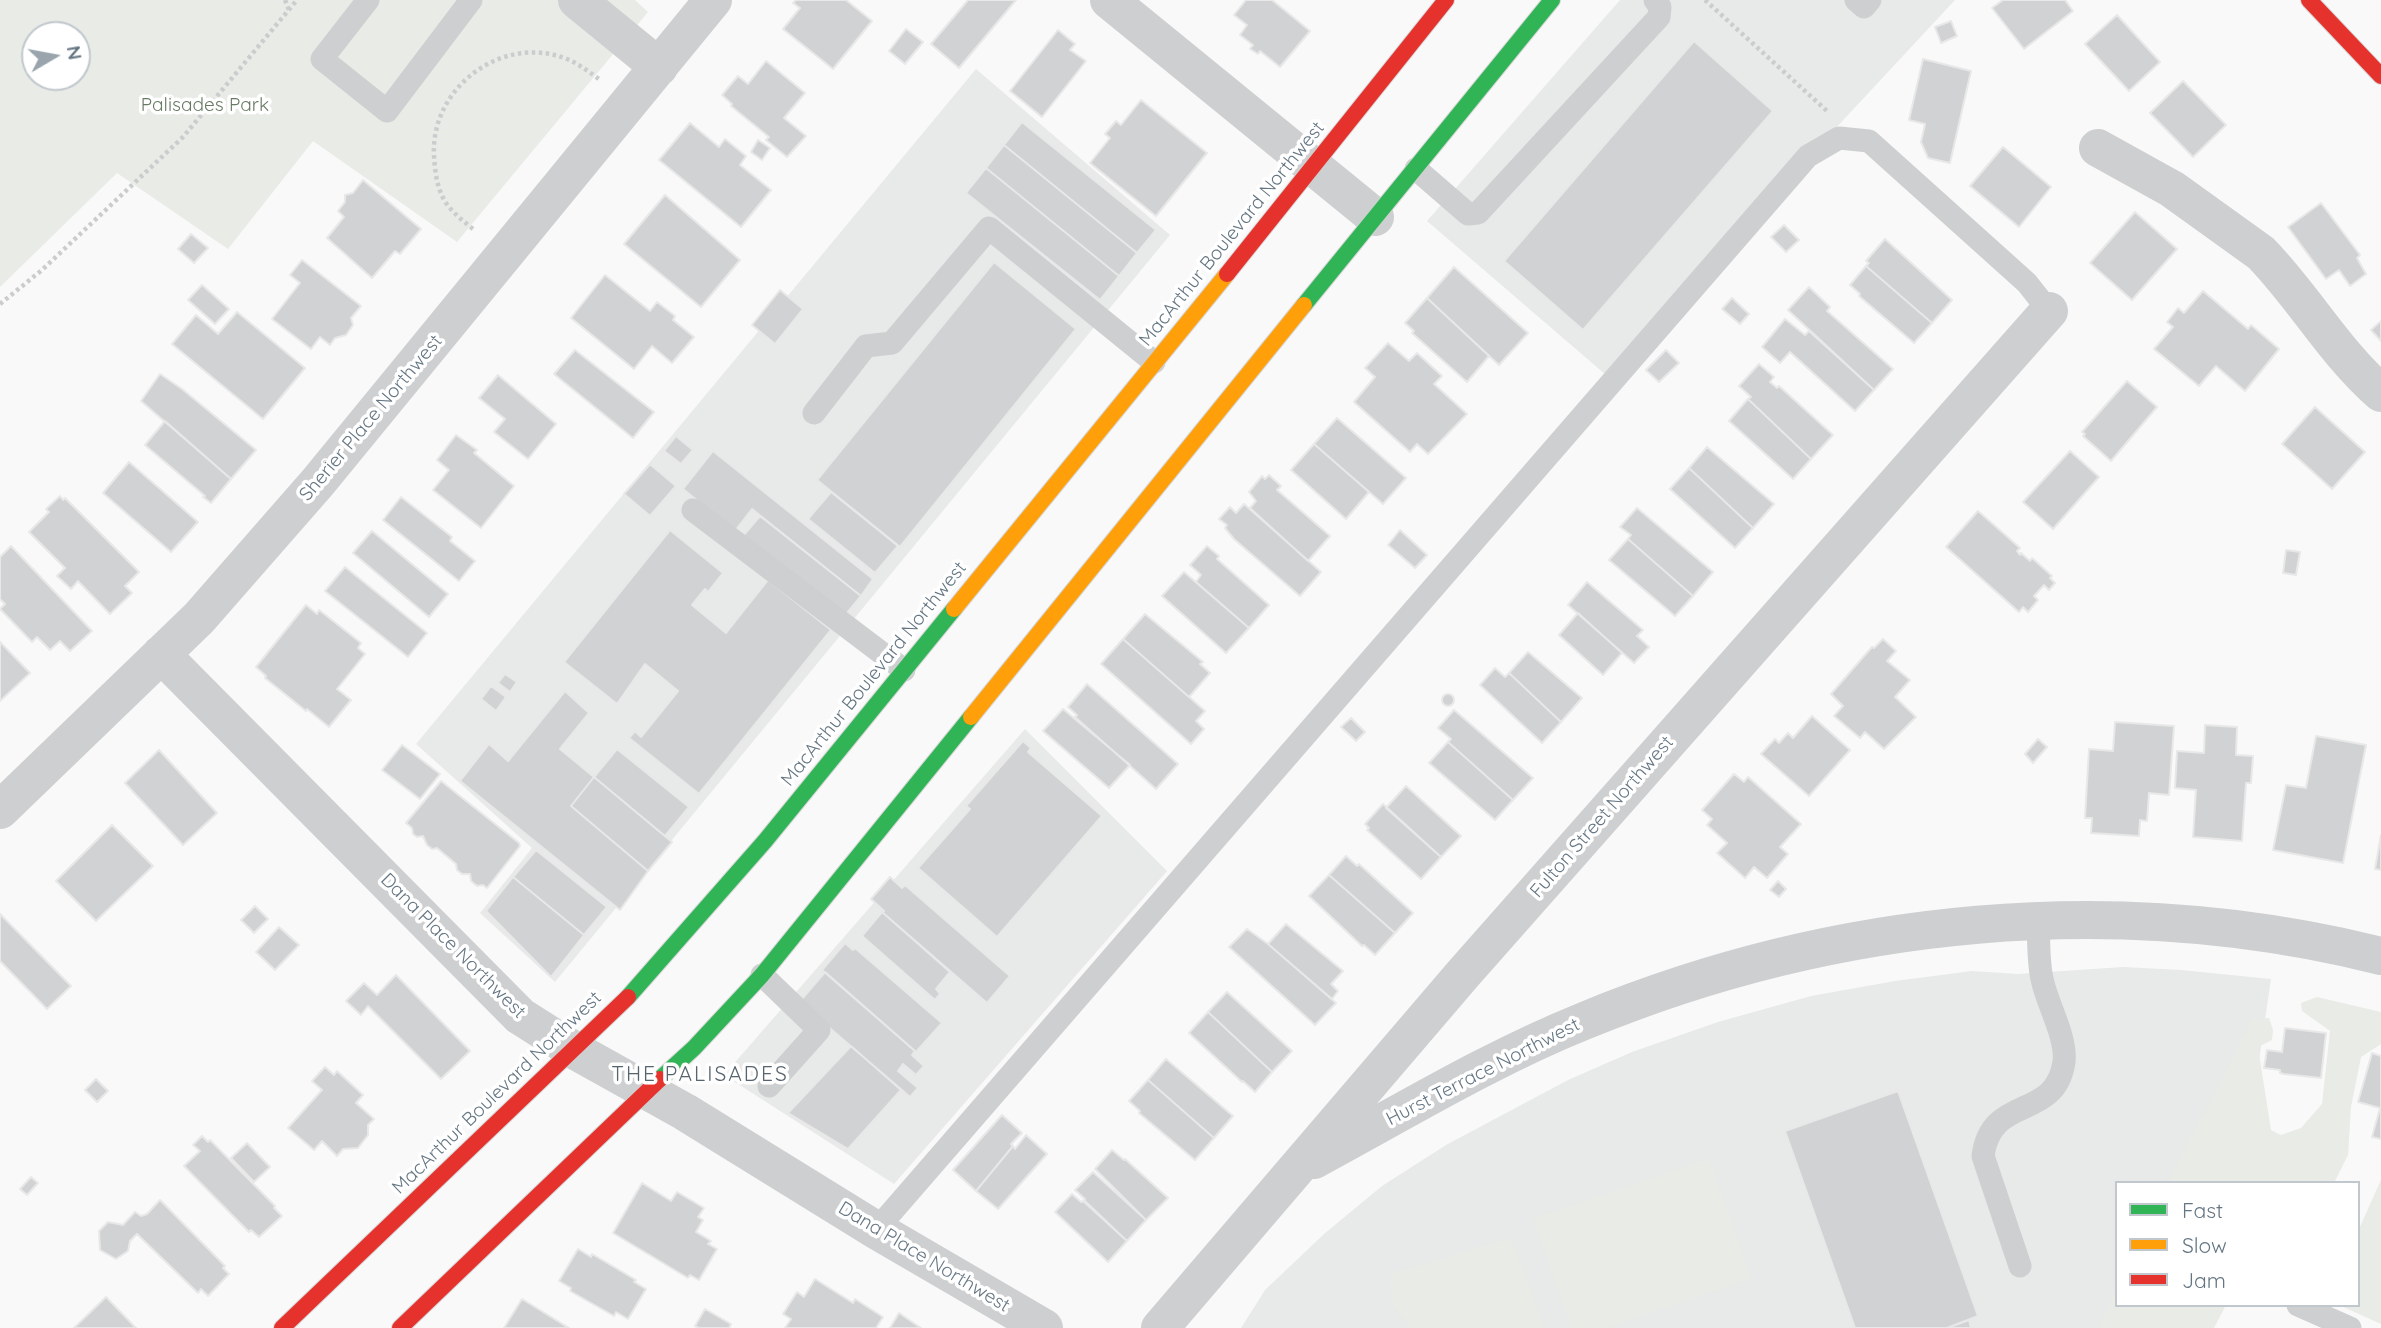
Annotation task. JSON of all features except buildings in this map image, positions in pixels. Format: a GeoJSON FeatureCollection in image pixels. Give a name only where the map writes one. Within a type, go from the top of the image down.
{"type":"FeatureCollection","features":[{"type":"Feature","properties":{"kind":"main road","name":"MacArthur Boulevard Northwest"},"geometry":{"type":"LineString","coordinates":[[282,1328],[617,1009],[697,920],[765,841],[1314,167],[1446,0]]}},
{"type":"Feature","properties":{"kind":"main road"},"geometry":{"type":"LineString","coordinates":[[400,1328],[694,1048],[762,975],[1552,0]]}},
{"type":"Feature","properties":{"kind":"main road"},"geometry":{"type":"LineString","coordinates":[[2309,0],[2381,76]]}},
{"type":"Feature","properties":{"kind":"street"},"geometry":{"type":"LineString","coordinates":[[577,0],[659,67]]}},
{"type":"Feature","properties":{"kind":"street","name":"Sherier Place Northwest"},"geometry":{"type":"LineString","coordinates":[[0,810],[199,618],[318,482],[713,0]]}},
{"type":"Feature","properties":{"kind":"street"},"geometry":{"type":"LineString","coordinates":[[1109,0],[1375,217]]}},
{"type":"Feature","properties":{"kind":"street"},"geometry":{"type":"LineString","coordinates":[[2098,148],[2172,189],[2261,253],[2330,340],[2381,393]]}},
{"type":"Feature","properties":{"kind":"street","name":"Fulton Street Northwest"},"geometry":{"type":"LineString","coordinates":[[1160,1328],[1463,974],[2049,311]]}},
{"type":"Feature","properties":{"kind":"street","name":"Dana Place Northwest"},"geometry":{"type":"LineString","coordinates":[[161,654],[520,1016],[1044,1328]]}},
{"type":"Feature","properties":{"kind":"street","name":"Hurst Terrace Northwest"},"geometry":{"type":"LineString","coordinates":[[1294,1171],[1513,1053],[1582,1021],[1695,979],[1796,952],[1873,937],[1997,922],[2114,919],[2212,926],[2294,937],[2381,956]]}},
{"type":"Feature","properties":{"kind":"lane"},"geometry":{"type":"LineString","coordinates":[[368,0],[321,59],[387,111],[471,0]]}},
{"type":"Feature","properties":{"kind":"lane"},"geometry":{"type":"LineString","coordinates":[[1416,169],[1468,214],[1478,213],[1659,17],[1660,7],[1655,0]]}},
{"type":"Feature","properties":{"kind":"lane"},"geometry":{"type":"LineString","coordinates":[[1856,0],[1864,7],[1870,0]]}},
{"type":"Feature","properties":{"kind":"lane"},"geometry":{"type":"LineString","coordinates":[[876,1230],[1808,156],[1839,138],[1869,141],[2027,282],[2049,311]]}},
{"type":"Feature","properties":{"kind":"lane"},"geometry":{"type":"LineString","coordinates":[[814,414],[866,346],[892,343],[989,228],[1154,362]]}},
{"type":"Feature","properties":{"kind":"lane"},"geometry":{"type":"LineString","coordinates":[[693,510],[904,670]]}},
{"type":"Feature","properties":{"kind":"lane"},"geometry":{"type":"LineString","coordinates":[[2020,1266],[1983,1156],[1985,1139],[1994,1125],[2009,1114],[2047,1096],[2059,1078],[2064,1060],[2062,1042],[2042,979],[2038,920]]}},
{"type":"Feature","properties":{"kind":"lane"},"geometry":{"type":"LineString","coordinates":[[762,975],[819,1030],[769,1086]]}},
{"type":"Feature","properties":{"kind":"lane"},"geometry":{"type":"LineString","coordinates":[[2303,1307],[2350,1328]]}},
{"type":"Feature","properties":{"kind":"path"},"geometry":{"type":"LineString","coordinates":[[285,0],[289,10]]}},
{"type":"Feature","properties":{"kind":"path"},"geometry":{"type":"LineString","coordinates":[[0,304],[43,270],[183,136],[297,0]]}},
{"type":"Feature","properties":{"kind":"path"},"geometry":{"type":"LineString","coordinates":[[1705,0],[1826,108],[1839,138]]}},
{"type":"Feature","properties":{"kind":"path"},"geometry":{"type":"LineString","coordinates":[[476,232],[457,217],[446,202],[435,167],[433,144],[437,124],[453,90],[466,77],[489,63],[506,56],[525,53],[565,58],[601,80]]}},
{"type":"Feature","properties":{"kind":"shaded area"},"geometry":{"type":"Polygon","coordinates":[[[1620,0],[1955,0],[1606,375],[1427,221],[1620,0]]]}},
{"type":"Feature","properties":{"kind":"shaded area"},"geometry":{"type":"Polygon","coordinates":[[[976,69],[1170,235],[555,982],[480,913],[532,848],[416,744],[976,69]]]}},
{"type":"Feature","properties":{"kind":"shaded area"},"geometry":{"type":"Polygon","coordinates":[[[1025,729],[1167,871],[894,1184],[724,1075],[1025,729]]]}},
{"type":"Feature","properties":{"kind":"shaded area"},"geometry":{"type":"Polygon","coordinates":[[[2123,967],[2271,979],[2241,1181],[2115,1181],[2115,1307],[2124,1307],[2202,1328],[1241,1328],[1265,1290],[1324,1234],[1382,1186],[1446,1145],[1568,1080],[1632,1052],[1718,1022],[1811,996],[1972,971],[2018,974],[2123,967]]]}},
{"type":"Feature","properties":{"kind":"green space","name":"Palisades Park"},"geometry":{"type":"Polygon","coordinates":[[[0,0],[635,0],[648,12],[457,242],[313,141],[228,249],[117,173],[0,287],[0,0]]]}},
{"type":"Feature","properties":{"kind":"green space"},"geometry":{"type":"Polygon","coordinates":[[[2317,997],[2381,1012],[2381,1044],[2361,1057],[2351,1107],[2348,1155],[2335,1181],[2168,1181],[2253,1019],[2269,1018],[2273,1030],[2272,1040],[2258,1047],[2271,1130],[2281,1135],[2301,1128],[2322,1104],[2330,1031],[2302,1011],[2301,1003],[2317,997]]]}},
{"type":"Feature","properties":{"kind":"green space"},"geometry":{"type":"Polygon","coordinates":[[[1709,1158],[1751,1278],[1608,1328],[1571,1328],[1533,1219],[1709,1158]]]}},
{"type":"Feature","properties":{"kind":"green space"},"geometry":{"type":"Polygon","coordinates":[[[2381,1180],[2381,1324],[2343,1307],[2360,1307],[2360,1227],[2381,1180]]]}},
{"type":"Feature","properties":{"kind":"green space"},"geometry":{"type":"Polygon","coordinates":[[[1511,1238],[1545,1328],[1412,1328],[1401,1316],[1390,1291],[1391,1274],[1511,1238]]]}},
{"type":"Feature","properties":{"kind":"green space"},"geometry":{"type":"Polygon","coordinates":[[[2115,1290],[2115,1307],[2225,1307],[2214,1328],[2099,1328],[2115,1290]]]}},
{"type":"Feature","properties":{"kind":"traffic: fast"},"geometry":{"type":"LineString","coordinates":[[1304,305],[1552,0]]}},
{"type":"Feature","properties":{"kind":"traffic: fast"},"geometry":{"type":"LineString","coordinates":[[628,997],[765,841],[954,609]]}},
{"type":"Feature","properties":{"kind":"traffic: fast"},"geometry":{"type":"LineString","coordinates":[[660,1079],[694,1048],[762,975],[971,717]]}},
{"type":"Feature","properties":{"kind":"traffic: slow"},"geometry":{"type":"LineString","coordinates":[[954,609],[1227,274]]}},
{"type":"Feature","properties":{"kind":"traffic: slow"},"geometry":{"type":"LineString","coordinates":[[971,717],[1304,305]]}},
{"type":"Feature","properties":{"kind":"traffic: jam"},"geometry":{"type":"LineString","coordinates":[[1227,274],[1446,0]]}},
{"type":"Feature","properties":{"kind":"traffic: jam"},"geometry":{"type":"LineString","coordinates":[[2309,0],[2381,76]]}},
{"type":"Feature","properties":{"kind":"traffic: jam"},"geometry":{"type":"LineString","coordinates":[[282,1328],[628,997]]}},
{"type":"Feature","properties":{"kind":"traffic: jam"},"geometry":{"type":"LineString","coordinates":[[400,1328],[660,1079]]}},
{"type":"Feature","properties":{"kind":"district","name":"THE PALISADES"},"geometry":{"type":"Point","coordinates":[700,1075]}}]}
